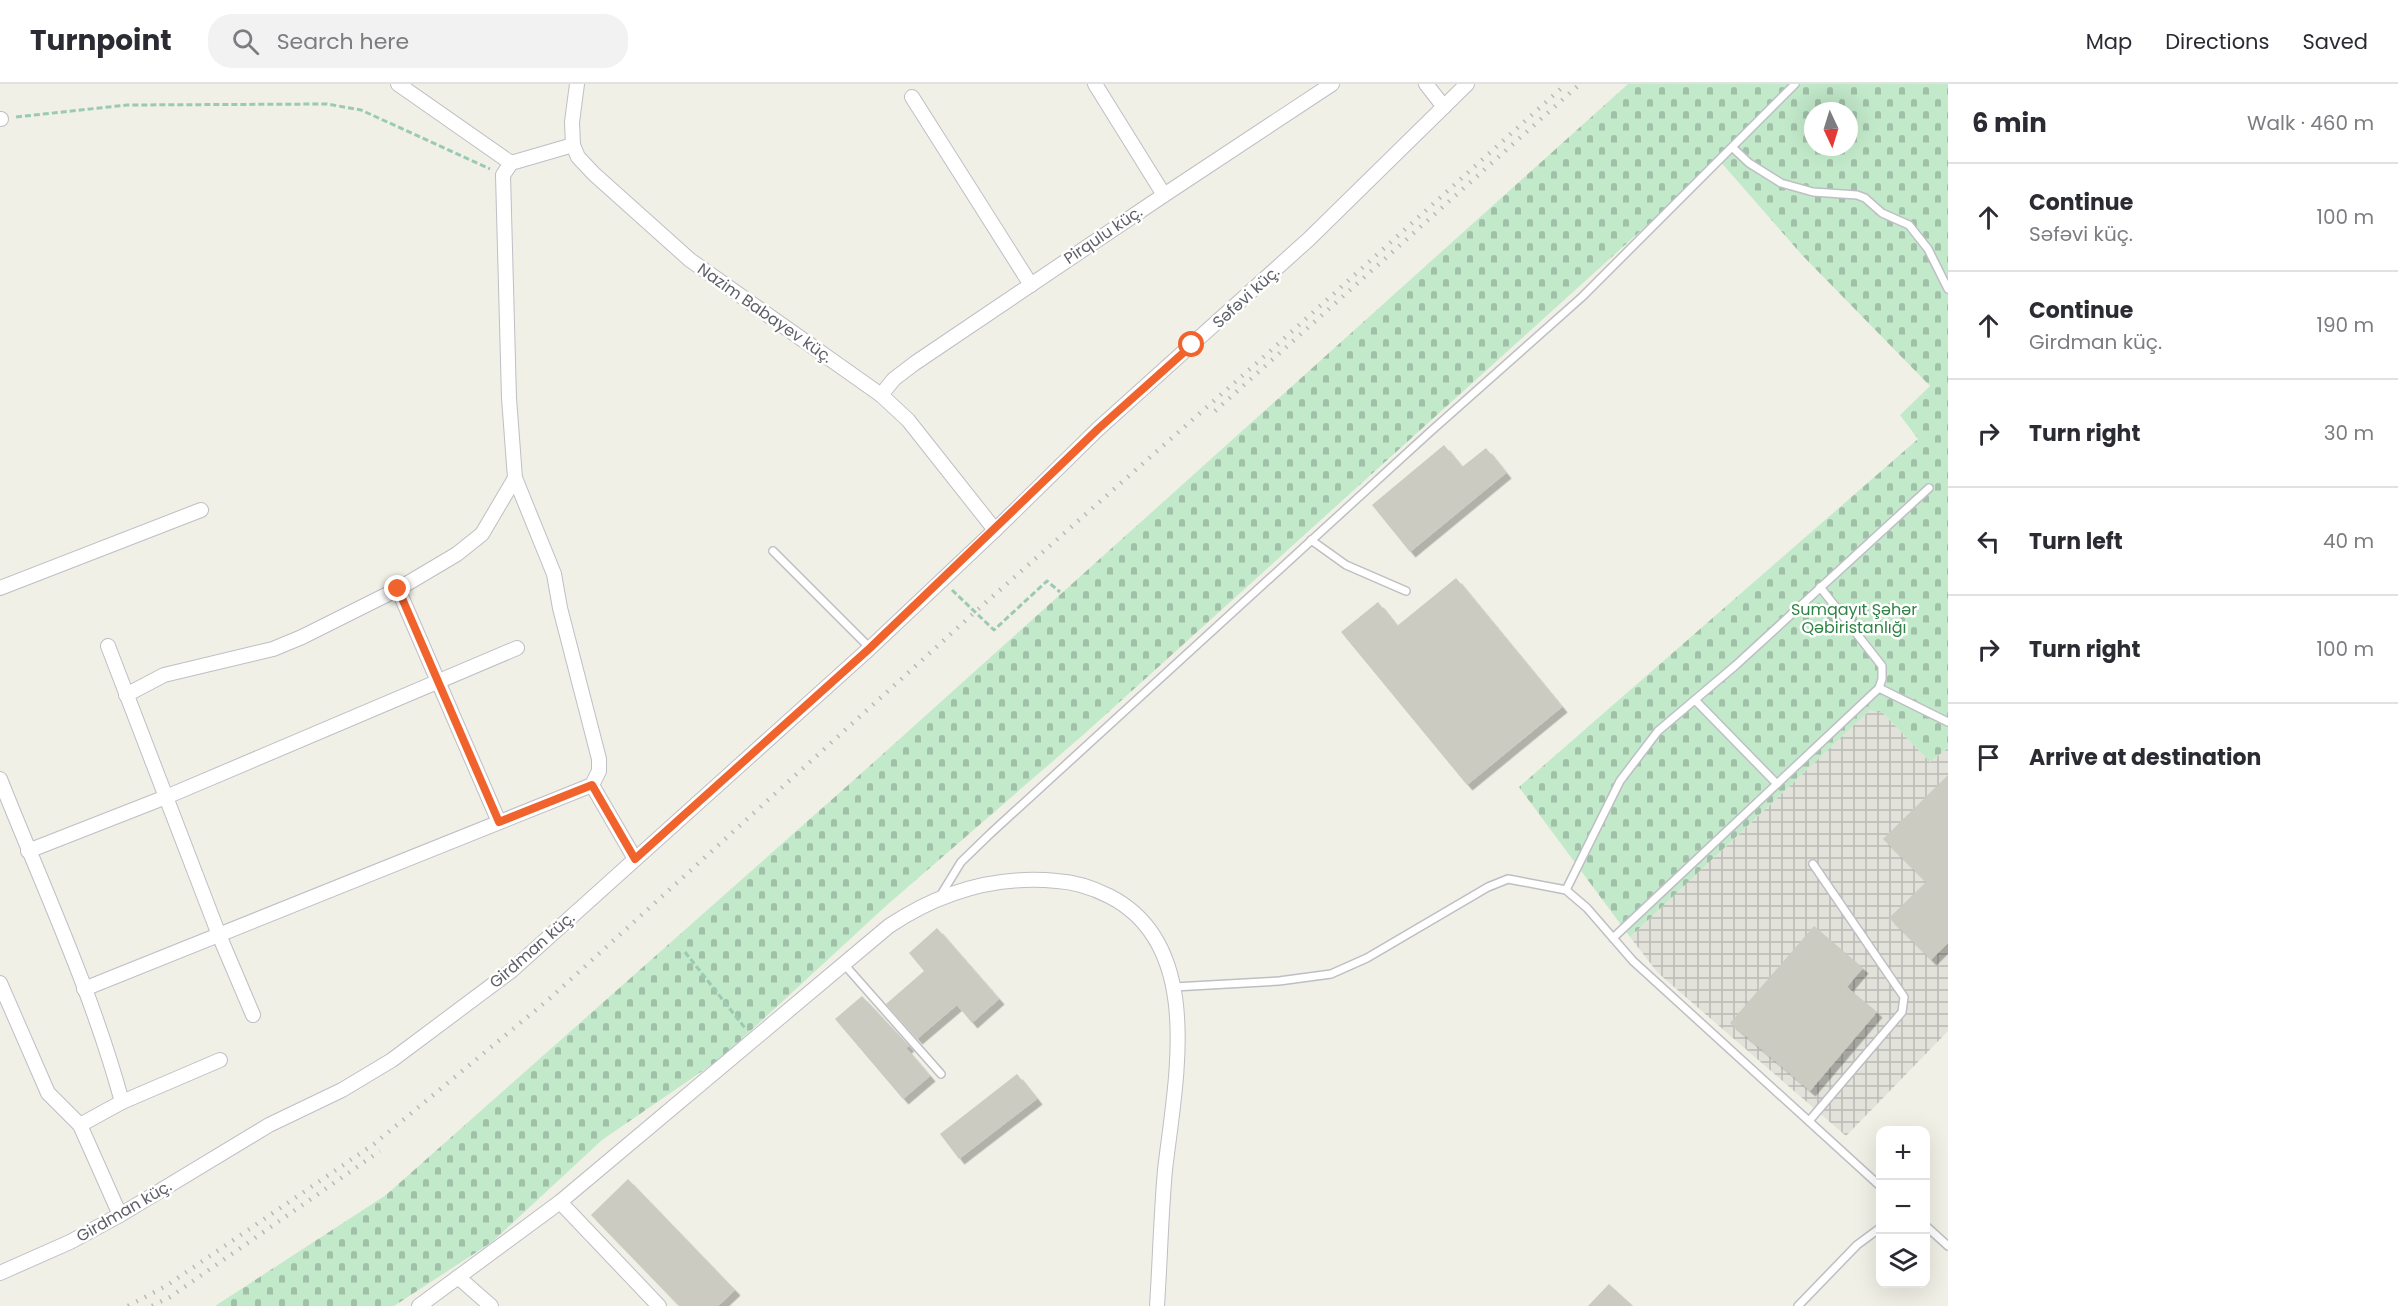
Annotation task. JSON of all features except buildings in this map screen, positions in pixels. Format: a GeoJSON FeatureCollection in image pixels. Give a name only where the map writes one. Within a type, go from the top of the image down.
{"type":"FeatureCollection","features":[{"type":"Feature","properties":{"kind":"street"},"geometry":{"type":"LineString","coordinates":[[398,84],[511,163]]}},
{"type":"Feature","properties":{"kind":"street"},"geometry":{"type":"LineString","coordinates":[[84,988],[592,785],[599,771],[599,759],[560,608],[554,574],[515,478],[509,398],[503,175],[511,163],[573,145],[572,122],[577,84]]}},
{"type":"Feature","properties":{"kind":"street"},"geometry":{"type":"LineString","coordinates":[[1095,84],[1164,195]]}},
{"type":"Feature","properties":{"kind":"street","name":"Pirqulu küç."},"geometry":{"type":"LineString","coordinates":[[881,395],[894,379],[915,363],[1332,84]]}},
{"type":"Feature","properties":{"kind":"street"},"geometry":{"type":"LineString","coordinates":[[1425,84],[1443,107]]}},
{"type":"Feature","properties":{"kind":"street","name":"Səfəvi küç."},"geometry":{"type":"LineString","coordinates":[[995,530],[1123,406],[1309,239],[1467,84]]}},
{"type":"Feature","properties":{"kind":"street"},"geometry":{"type":"LineString","coordinates":[[912,97],[1031,285]]}},
{"type":"Feature","properties":{"kind":"street","name":"Nazim Babayev küç."},"geometry":{"type":"LineString","coordinates":[[573,145],[578,157],[594,174],[690,260],[881,395],[908,420],[995,530]]}},
{"type":"Feature","properties":{"kind":"street"},"geometry":{"type":"LineString","coordinates":[[126,695],[164,675],[273,649],[398,589],[457,554],[482,534],[515,478]]}},
{"type":"Feature","properties":{"kind":"street"},"geometry":{"type":"LineString","coordinates":[[0,588],[201,510]]}},
{"type":"Feature","properties":{"kind":"street","name":"Girdman küç."},"geometry":{"type":"LineString","coordinates":[[0,1273],[70,1242],[120,1215],[249,1136],[342,1090],[392,1060],[511,971],[870,648],[995,530]]}},
{"type":"Feature","properties":{"kind":"street"},"geometry":{"type":"LineString","coordinates":[[398,589],[499,822]]}},
{"type":"Feature","properties":{"kind":"street"},"geometry":{"type":"LineString","coordinates":[[108,646],[219,935],[253,1015]]}},
{"type":"Feature","properties":{"kind":"street"},"geometry":{"type":"LineString","coordinates":[[28,851],[166,797],[517,648]]}},
{"type":"Feature","properties":{"kind":"street"},"geometry":{"type":"LineString","coordinates":[[0,779],[84,988],[114,1071],[122,1102]]}},
{"type":"Feature","properties":{"kind":"street"},"geometry":{"type":"LineString","coordinates":[[592,785],[635,859]]}},
{"type":"Feature","properties":{"kind":"street"},"geometry":{"type":"LineString","coordinates":[[419,1306],[560,1202],[890,926],[914,910],[939,898],[997,882],[1035,879],[1070,882],[1099,891],[1127,905],[1152,930],[1166,958],[1174,987],[1178,1022],[1177,1059],[1164,1179],[1157,1306]]}},
{"type":"Feature","properties":{"kind":"street"},"geometry":{"type":"LineString","coordinates":[[0,982],[48,1093],[80,1125],[120,1215]]}},
{"type":"Feature","properties":{"kind":"street"},"geometry":{"type":"LineString","coordinates":[[80,1125],[122,1102],[220,1060]]}},
{"type":"Feature","properties":{"kind":"street"},"geometry":{"type":"LineString","coordinates":[[560,1202],[659,1306]]}},
{"type":"Feature","properties":{"kind":"street"},"geometry":{"type":"LineString","coordinates":[[458,1277],[491,1306]]}},
{"type":"Feature","properties":{"kind":"lane"},"geometry":{"type":"LineString","coordinates":[[939,898],[961,862],[991,833],[1311,540],[1582,297],[1733,148],[1794,84]]}},
{"type":"Feature","properties":{"kind":"lane"},"geometry":{"type":"LineString","coordinates":[[1733,148],[1749,163],[1781,183],[1813,192],[1857,195],[1865,198],[1882,213],[1909,225],[1928,249],[1948,289]]}},
{"type":"Feature","properties":{"kind":"lane"},"geometry":{"type":"LineString","coordinates":[[1566,890],[1620,781],[1658,731],[1929,488]]}},
{"type":"Feature","properties":{"kind":"lane"},"geometry":{"type":"LineString","coordinates":[[1311,540],[1346,565],[1406,591]]}},
{"type":"Feature","properties":{"kind":"lane"},"geometry":{"type":"LineString","coordinates":[[773,551],[870,648]]}},
{"type":"Feature","properties":{"kind":"lane"},"geometry":{"type":"LineString","coordinates":[[1613,938],[1879,688],[1882,666],[1820,587]]}},
{"type":"Feature","properties":{"kind":"lane"},"geometry":{"type":"LineString","coordinates":[[1879,688],[1948,722]]}},
{"type":"Feature","properties":{"kind":"lane"},"geometry":{"type":"LineString","coordinates":[[1695,700],[1777,784]]}},
{"type":"Feature","properties":{"kind":"lane"},"geometry":{"type":"LineString","coordinates":[[1809,1121],[1902,1012],[1904,997],[1814,864]]}},
{"type":"Feature","properties":{"kind":"lane"},"geometry":{"type":"LineString","coordinates":[[1174,987],[1278,981],[1331,974],[1367,958],[1488,887],[1508,879],[1566,890],[1587,908],[1633,961],[1876,1181]]}},
{"type":"Feature","properties":{"kind":"lane"},"geometry":{"type":"LineString","coordinates":[[843,963],[941,1074]]}},
{"type":"Feature","properties":{"kind":"lane"},"geometry":{"type":"LineString","coordinates":[[1930,1230],[1948,1246]]}},
{"type":"Feature","properties":{"kind":"lane"},"geometry":{"type":"LineString","coordinates":[[1800,1305],[1857,1245],[1876,1232]]}},
{"type":"Feature","properties":{"kind":"path"},"geometry":{"type":"LineString","coordinates":[[1,119],[127,105],[327,104],[360,110],[503,175]]}},
{"type":"Feature","properties":{"kind":"path"},"geometry":{"type":"LineString","coordinates":[[942,580],[994,630],[1047,581],[1060,592]]}},
{"type":"Feature","properties":{"kind":"path"},"geometry":{"type":"LineString","coordinates":[[685,952],[754,1039]]}},
{"type":"Feature","properties":{"kind":"shaded area"},"geometry":{"type":"Polygon","coordinates":[[[1870,710],[1883,713],[1930,762],[1948,748],[1948,1031],[1846,1136],[1658,973],[1630,937],[1870,710]]]}},
{"type":"Feature","properties":{"kind":"green space","name":"Sumqayıt Şəhər Qəbiristanlığı"},"geometry":{"type":"Polygon","coordinates":[[[1628,84],[1948,84],[1948,748],[1930,762],[1883,713],[1870,710],[1630,937],[1519,787],[1918,439],[1900,415],[1930,386],[1802,255],[1719,160],[1083,735],[887,905],[720,1059],[602,1140],[492,1242],[394,1306],[215,1306],[386,1195],[864,771],[1628,84]]]}},
{"type":"Feature","properties":{"kind":"railway"},"geometry":{"type":"LineString","coordinates":[[128,1306],[166,1286],[374,1144],[548,1000],[975,612],[1268,353],[1566,84]]}},
{"type":"Feature","properties":{"kind":"railway"},"geometry":{"type":"LineString","coordinates":[[1215,411],[1580,84]]}},
{"type":"Feature","properties":{"kind":"railway"},"geometry":{"type":"LineString","coordinates":[[152,1306],[170,1297],[380,1151]]}},
{"type":"Feature","properties":{"kind":"route"},"geometry":{"type":"LineString","coordinates":[[398,589],[499,822],[592,785],[635,859],[870,648],[1098,429],[1192,345]]}}]}
